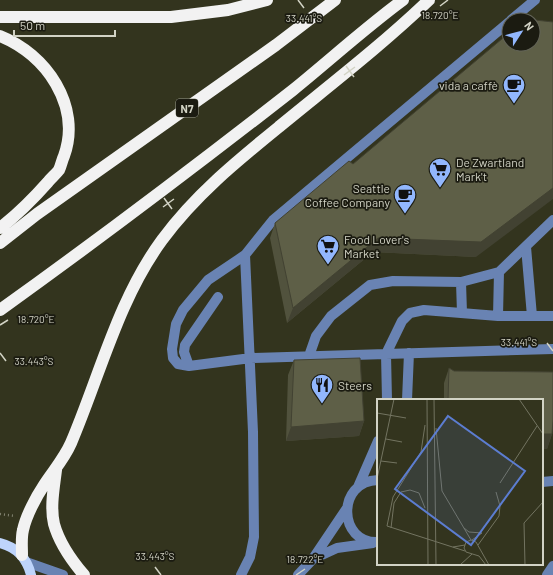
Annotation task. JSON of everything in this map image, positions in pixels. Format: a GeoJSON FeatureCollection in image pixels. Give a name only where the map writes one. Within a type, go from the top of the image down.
{"type":"FeatureCollection","features":[{"type":"Feature","properties":{"kind":"highway"},"geometry":{"type":"LineString","coordinates":[[0,17],[171,17],[228,10],[266,0]]}},
{"type":"Feature","properties":{"kind":"highway","name":"N7"},"geometry":{"type":"LineString","coordinates":[[0,243],[37,214],[276,45],[336,0]]}},
{"type":"Feature","properties":{"kind":"highway"},"geometry":{"type":"LineString","coordinates":[[0,310],[72,259],[281,99],[382,15],[403,0]]}},
{"type":"Feature","properties":{"kind":"highway"},"geometry":{"type":"LineString","coordinates":[[24,559],[23,530],[28,517],[44,485],[56,470],[70,445],[122,312],[139,276],[162,241],[183,213],[224,172],[397,30],[429,0]]}},
{"type":"Feature","properties":{"kind":"highway"},"geometry":{"type":"LineString","coordinates":[[0,36],[11,41],[32,55],[52,76],[63,96],[68,113],[69,134],[58,170],[34,199],[0,228]]}},
{"type":"Feature","properties":{"kind":"highway"},"geometry":{"type":"LineString","coordinates":[[56,470],[53,504],[54,523],[60,539],[84,575]]}},
{"type":"Feature","properties":{"kind":"main road"},"geometry":{"type":"LineString","coordinates":[[0,542],[13,547],[24,559],[31,575]]}},
{"type":"Feature","properties":{"kind":"street"},"geometry":{"type":"LineString","coordinates":[[521,12],[535,0]]}},
{"type":"Feature","properties":{"kind":"street"},"geometry":{"type":"LineString","coordinates":[[501,29],[273,220],[245,255],[208,280],[183,310],[176,324],[172,350],[173,358],[178,364],[189,366],[251,358],[553,349]]}},
{"type":"Feature","properties":{"kind":"street"},"geometry":{"type":"LineString","coordinates":[[309,356],[316,336],[331,316],[370,285],[393,280],[461,282],[499,272],[553,220]]}},
{"type":"Feature","properties":{"kind":"street"},"geometry":{"type":"LineString","coordinates":[[526,247],[532,316]]}},
{"type":"Feature","properties":{"kind":"street"},"geometry":{"type":"LineString","coordinates":[[241,575],[250,557],[254,537],[251,358],[245,255]]}},
{"type":"Feature","properties":{"kind":"street"},"geometry":{"type":"LineString","coordinates":[[498,316],[499,272]]}},
{"type":"Feature","properties":{"kind":"street"},"geometry":{"type":"LineString","coordinates":[[461,282],[462,313]]}},
{"type":"Feature","properties":{"kind":"street"},"geometry":{"type":"LineString","coordinates":[[189,366],[184,352],[185,346],[218,297]]}},
{"type":"Feature","properties":{"kind":"street"},"geometry":{"type":"LineString","coordinates":[[387,399],[386,354],[402,321],[410,313],[424,310],[498,316],[553,316]]}},
{"type":"Feature","properties":{"kind":"street"},"geometry":{"type":"LineString","coordinates":[[407,399],[409,353]]}},
{"type":"Feature","properties":{"kind":"street"},"geometry":{"type":"LineString","coordinates":[[298,575],[312,560],[346,508],[348,500],[358,487],[377,443]]}},
{"type":"Feature","properties":{"kind":"street"},"geometry":{"type":"LineString","coordinates":[[358,487],[365,483],[377,480]]}},
{"type":"Feature","properties":{"kind":"street"},"geometry":{"type":"LineString","coordinates":[[543,482],[553,481]]}},
{"type":"Feature","properties":{"kind":"street"},"geometry":{"type":"LineString","coordinates":[[346,508],[349,524],[359,537],[376,542]]}},
{"type":"Feature","properties":{"kind":"street"},"geometry":{"type":"LineString","coordinates":[[312,560],[337,548],[376,542]]}},
{"type":"Feature","properties":{"kind":"street"},"geometry":{"type":"LineString","coordinates":[[24,559],[63,575]]}},
{"type":"Feature","properties":{"kind":"street"},"geometry":{"type":"LineString","coordinates":[[547,575],[553,566]]}},
{"type":"Feature","properties":{"kind":"building","name":"De Zwartland Mark't"},"geometry":{"type":"Polygon","coordinates":[[[541,21],[553,22],[553,188],[481,242],[378,238],[293,308],[275,223],[349,161],[353,164],[501,40],[501,52],[541,52],[541,21]]]}},
{"type":"Feature","properties":{"kind":"building","name":"Steers"},"geometry":{"type":"Polygon","coordinates":[[[360,358],[364,421],[291,427],[294,360],[360,358]]]}},
{"type":"Feature","properties":{"kind":"building"},"geometry":{"type":"Polygon","coordinates":[[[449,368],[454,371],[553,372],[552,434],[543,434],[543,399],[448,399],[449,368]]]}},
{"type":"Feature","properties":{"kind":"place","name":"vida a caffè"},"geometry":{"type":"Point","coordinates":[514,104]}},
{"type":"Feature","properties":{"kind":"place","name":"De Zwartland Mark't"},"geometry":{"type":"Point","coordinates":[440,188]}},
{"type":"Feature","properties":{"kind":"place","name":"Seattle Coffee Company"},"geometry":{"type":"Point","coordinates":[405,214]}},
{"type":"Feature","properties":{"kind":"place","name":"Food Lover's Market"},"geometry":{"type":"Point","coordinates":[328,266]}},
{"type":"Feature","properties":{"kind":"place","name":"Steers"},"geometry":{"type":"Point","coordinates":[322,404]}}]}
